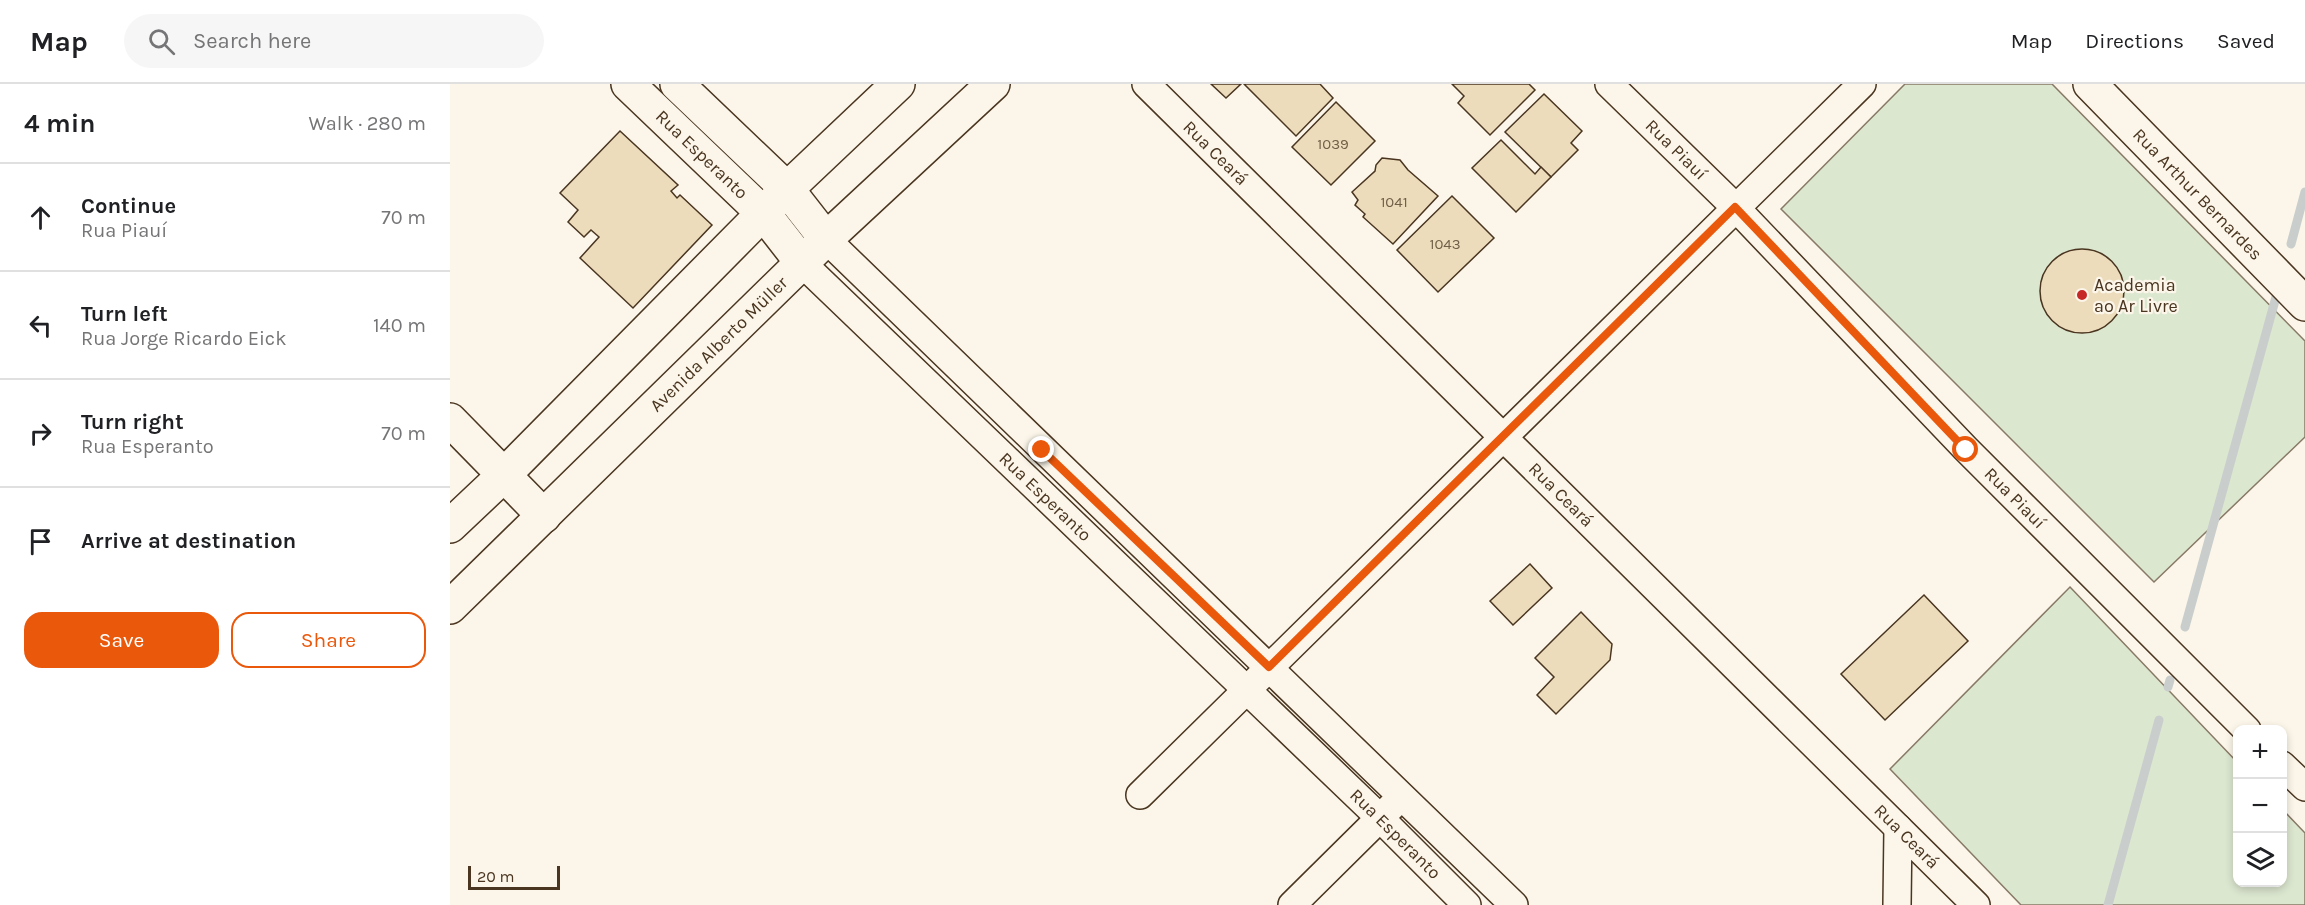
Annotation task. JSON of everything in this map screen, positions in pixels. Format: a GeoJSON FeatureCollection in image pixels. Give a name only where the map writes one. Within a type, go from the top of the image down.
{"type":"FeatureCollection","features":[{"type":"Feature","properties":{"kind":"main road","name":"Rua Esperanto"},"geometry":{"type":"LineString","coordinates":[[628,84],[764,213],[803,264]]}},
{"type":"Feature","properties":{"kind":"main road","name":"Rua Esperanto"},"geometry":{"type":"LineString","coordinates":[[677,84],[787,189],[826,239]]}},
{"type":"Feature","properties":{"kind":"main road"},"geometry":{"type":"LineString","coordinates":[[450,525],[504,475],[787,189],[898,84]]}},
{"type":"Feature","properties":{"kind":"main road","name":"Avenida Alberto Müller"},"geometry":{"type":"LineString","coordinates":[[450,607],[826,239],[993,84]]}},
{"type":"Feature","properties":{"kind":"main road","name":"Rua Arthur Bernardes"},"geometry":{"type":"LineString","coordinates":[[2090,84],[2305,304]]}},
{"type":"Feature","properties":{"kind":"main road"},"geometry":{"type":"LineString","coordinates":[[450,420],[544,516]]}},
{"type":"Feature","properties":{"kind":"street","name":"Rua Ceará"},"geometry":{"type":"LineString","coordinates":[[1146,84],[1976,905]]}},
{"type":"Feature","properties":{"kind":"street","name":"Rua Piauí"},"geometry":{"type":"LineString","coordinates":[[1609,84],[1735,207],[1966,450],[2243,725]]}},
{"type":"Feature","properties":{"kind":"street"},"geometry":{"type":"LineString","coordinates":[[1140,795],[1862,84]]}},
{"type":"Feature","properties":{"kind":"street","name":"Rua Esperanto"},"geometry":{"type":"LineString","coordinates":[[826,239],[1514,905]]}},
{"type":"Feature","properties":{"kind":"street","name":"Rua Esperanto"},"geometry":{"type":"LineString","coordinates":[[803,264],[1380,818],[1467,905]]}},
{"type":"Feature","properties":{"kind":"street"},"geometry":{"type":"LineString","coordinates":[[1021,472],[1042,450]]}},
{"type":"Feature","properties":{"kind":"street"},"geometry":{"type":"LineString","coordinates":[[2287,769],[2305,787]]}},
{"type":"Feature","properties":{"kind":"street"},"geometry":{"type":"LineString","coordinates":[[1292,905],[1402,797]]}},
{"type":"Feature","properties":{"kind":"street"},"geometry":{"type":"LineString","coordinates":[[1897,905],[1898,828]]}},
{"type":"Feature","properties":{"kind":"green space"},"geometry":{"type":"Polygon","coordinates":[[[1905,84],[2052,84],[2305,341],[2305,437],[2154,582],[1781,209],[1905,84]]]}},
{"type":"Feature","properties":{"kind":"green space"},"geometry":{"type":"Polygon","coordinates":[[[2070,587],[2233,758],[2233,887],[2287,887],[2287,814],[2305,833],[2305,905],[2021,905],[1890,769],[2070,587]]]}},
{"type":"Feature","properties":{"kind":"building"},"geometry":{"type":"Polygon","coordinates":[[[1211,84],[1241,84],[1226,98],[1211,84]]]}},
{"type":"Feature","properties":{"kind":"building"},"geometry":{"type":"Polygon","coordinates":[[[1244,84],[1320,84],[1333,98],[1296,136],[1244,84]]]}},
{"type":"Feature","properties":{"kind":"building"},"geometry":{"type":"Polygon","coordinates":[[[1452,84],[1529,84],[1535,90],[1490,135],[1458,103],[1464,96],[1452,84]]]}},
{"type":"Feature","properties":{"kind":"building"},"geometry":{"type":"Polygon","coordinates":[[[1544,94],[1582,131],[1571,143],[1578,150],[1551,177],[1505,132],[1544,94]]]}},
{"type":"Feature","properties":{"kind":"building"},"geometry":{"type":"Polygon","coordinates":[[[1336,102],[1375,141],[1331,185],[1292,147],[1336,102]]]}},
{"type":"Feature","properties":{"kind":"building"},"geometry":{"type":"Polygon","coordinates":[[[620,131],[678,185],[671,191],[677,198],[680,195],[712,225],[633,308],[580,258],[599,237],[591,230],[584,237],[568,222],[578,210],[560,193],[620,131]]]}},
{"type":"Feature","properties":{"kind":"building"},"geometry":{"type":"Polygon","coordinates":[[[1501,140],[1535,174],[1541,167],[1551,177],[1516,212],[1472,168],[1501,140]]]}},
{"type":"Feature","properties":{"kind":"building"},"geometry":{"type":"Polygon","coordinates":[[[1382,158],[1400,160],[1438,196],[1393,244],[1363,217],[1365,214],[1355,205],[1358,200],[1352,192],[1375,171],[1376,165],[1382,158]]]}},
{"type":"Feature","properties":{"kind":"building"},"geometry":{"type":"Polygon","coordinates":[[[1452,196],[1494,238],[1438,292],[1397,250],[1452,196]]]}},
{"type":"Feature","properties":{"kind":"building","name":"Academia ao Ar Livre"},"geometry":{"type":"Polygon","coordinates":[[[2082,249],[2098,252],[2112,261],[2121,275],[2124,291],[2121,307],[2112,321],[2098,330],[2082,333],[2066,330],[2052,321],[2043,307],[2040,291],[2043,275],[2052,261],[2066,252],[2082,249]]]}},
{"type":"Feature","properties":{"kind":"building"},"geometry":{"type":"Polygon","coordinates":[[[1530,564],[1552,588],[1513,625],[1490,601],[1530,564]]]}},
{"type":"Feature","properties":{"kind":"building"},"geometry":{"type":"Polygon","coordinates":[[[1924,595],[1968,641],[1885,720],[1841,674],[1924,595]]]}},
{"type":"Feature","properties":{"kind":"building"},"geometry":{"type":"Polygon","coordinates":[[[1581,612],[1612,644],[1610,660],[1556,714],[1537,695],[1554,677],[1535,658],[1581,612]]]}},
{"type":"Feature","properties":{"kind":"waterway"},"geometry":{"type":"LineString","coordinates":[[2291,244],[2305,192]]}},
{"type":"Feature","properties":{"kind":"waterway"},"geometry":{"type":"LineString","coordinates":[[2185,627],[2276,297]]}},
{"type":"Feature","properties":{"kind":"waterway"},"geometry":{"type":"LineString","coordinates":[[2168,687],[2170,680]]}},
{"type":"Feature","properties":{"kind":"waterway"},"geometry":{"type":"LineString","coordinates":[[2108,905],[2159,720]]}},
{"type":"Feature","properties":{"kind":"place","name":"Academia ao Ar Livre"},"geometry":{"type":"Point","coordinates":[2082,295]}},
{"type":"Feature","properties":{"kind":"route"},"geometry":{"type":"LineString","coordinates":[[1042,450],[1269,667],[1735,207],[1966,450]]}}]}
